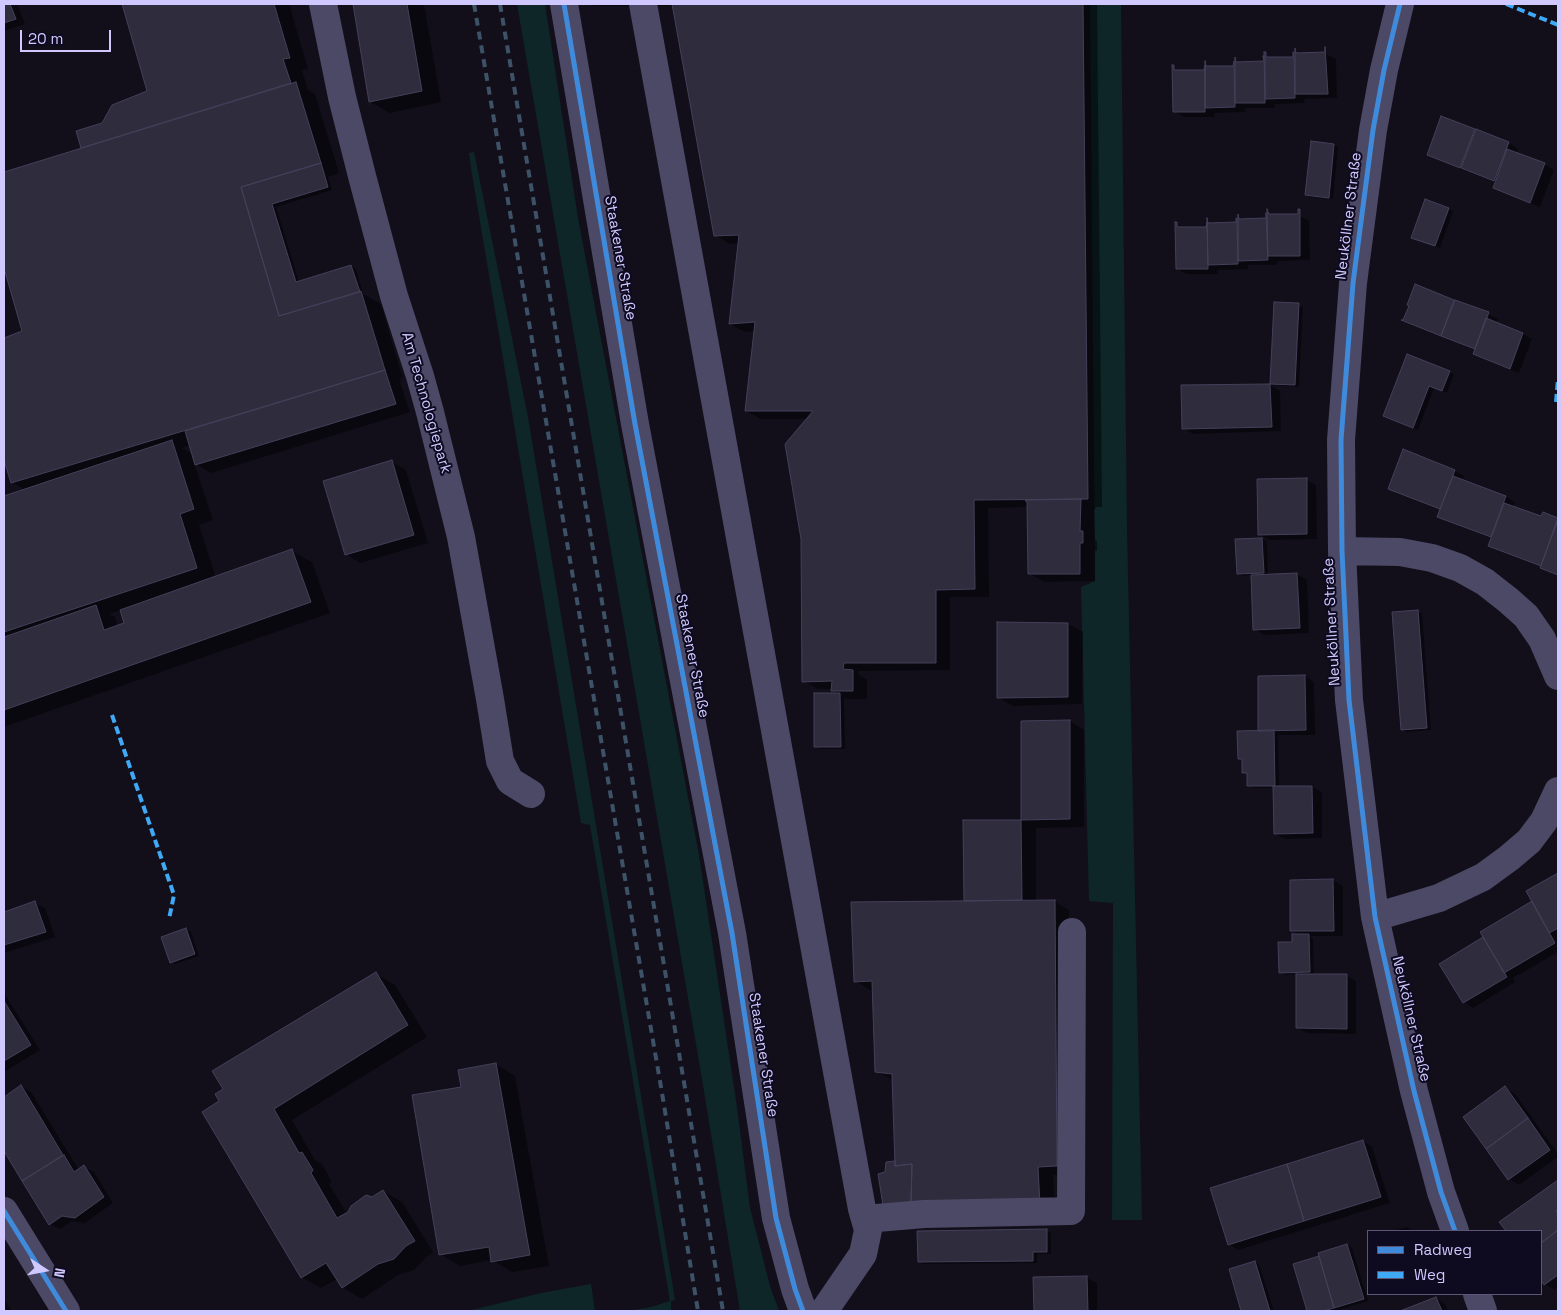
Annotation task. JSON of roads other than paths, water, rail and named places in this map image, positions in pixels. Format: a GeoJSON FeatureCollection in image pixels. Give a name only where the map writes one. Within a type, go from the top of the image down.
{"type":"FeatureCollection","features":[{"type":"Feature","properties":{"kind":"street","name":"Am Technologiepark"},"geometry":{"type":"LineString","coordinates":[[324,4],[342,97],[364,185],[394,296],[425,394],[458,528],[500,761],[510,781],[531,794]]}},
{"type":"Feature","properties":{"kind":"street","name":"Staakener Straße"},"geometry":{"type":"LineString","coordinates":[[564,4],[635,424],[732,933],[776,1218],[795,1289],[803,1311]]}},
{"type":"Feature","properties":{"kind":"street"},"geometry":{"type":"LineString","coordinates":[[643,4],[868,1230],[863,1254],[824,1311]]}},
{"type":"Feature","properties":{"kind":"street","name":"Neuköllner Straße"},"geometry":{"type":"LineString","coordinates":[[1400,4],[1384,70],[1373,130],[1353,283],[1341,440],[1342,551],[1349,700],[1375,917],[1412,1085],[1441,1192],[1455,1230]]}},
{"type":"Feature","properties":{"kind":"street"},"geometry":{"type":"LineString","coordinates":[[1342,551],[1400,552],[1432,558],[1460,568],[1508,600],[1526,616],[1542,639],[1558,676]]}},
{"type":"Feature","properties":{"kind":"street"},"geometry":{"type":"LineString","coordinates":[[1375,917],[1439,898],[1483,877],[1510,858],[1529,841],[1544,821],[1558,791]]}},
{"type":"Feature","properties":{"kind":"street"},"geometry":{"type":"LineString","coordinates":[[865,1219],[924,1214],[1071,1211],[1072,932]]}},
{"type":"Feature","properties":{"kind":"street"},"geometry":{"type":"LineString","coordinates":[[4,1211],[66,1311]]}},
{"type":"Feature","properties":{"kind":"street"},"geometry":{"type":"LineString","coordinates":[[1477,1295],[1483,1311]]}},
{"type":"Feature","properties":{"kind":"railway"},"geometry":{"type":"LineString","coordinates":[[474,4],[698,1311]]}},
{"type":"Feature","properties":{"kind":"railway"},"geometry":{"type":"LineString","coordinates":[[500,4],[723,1311]]}}]}
